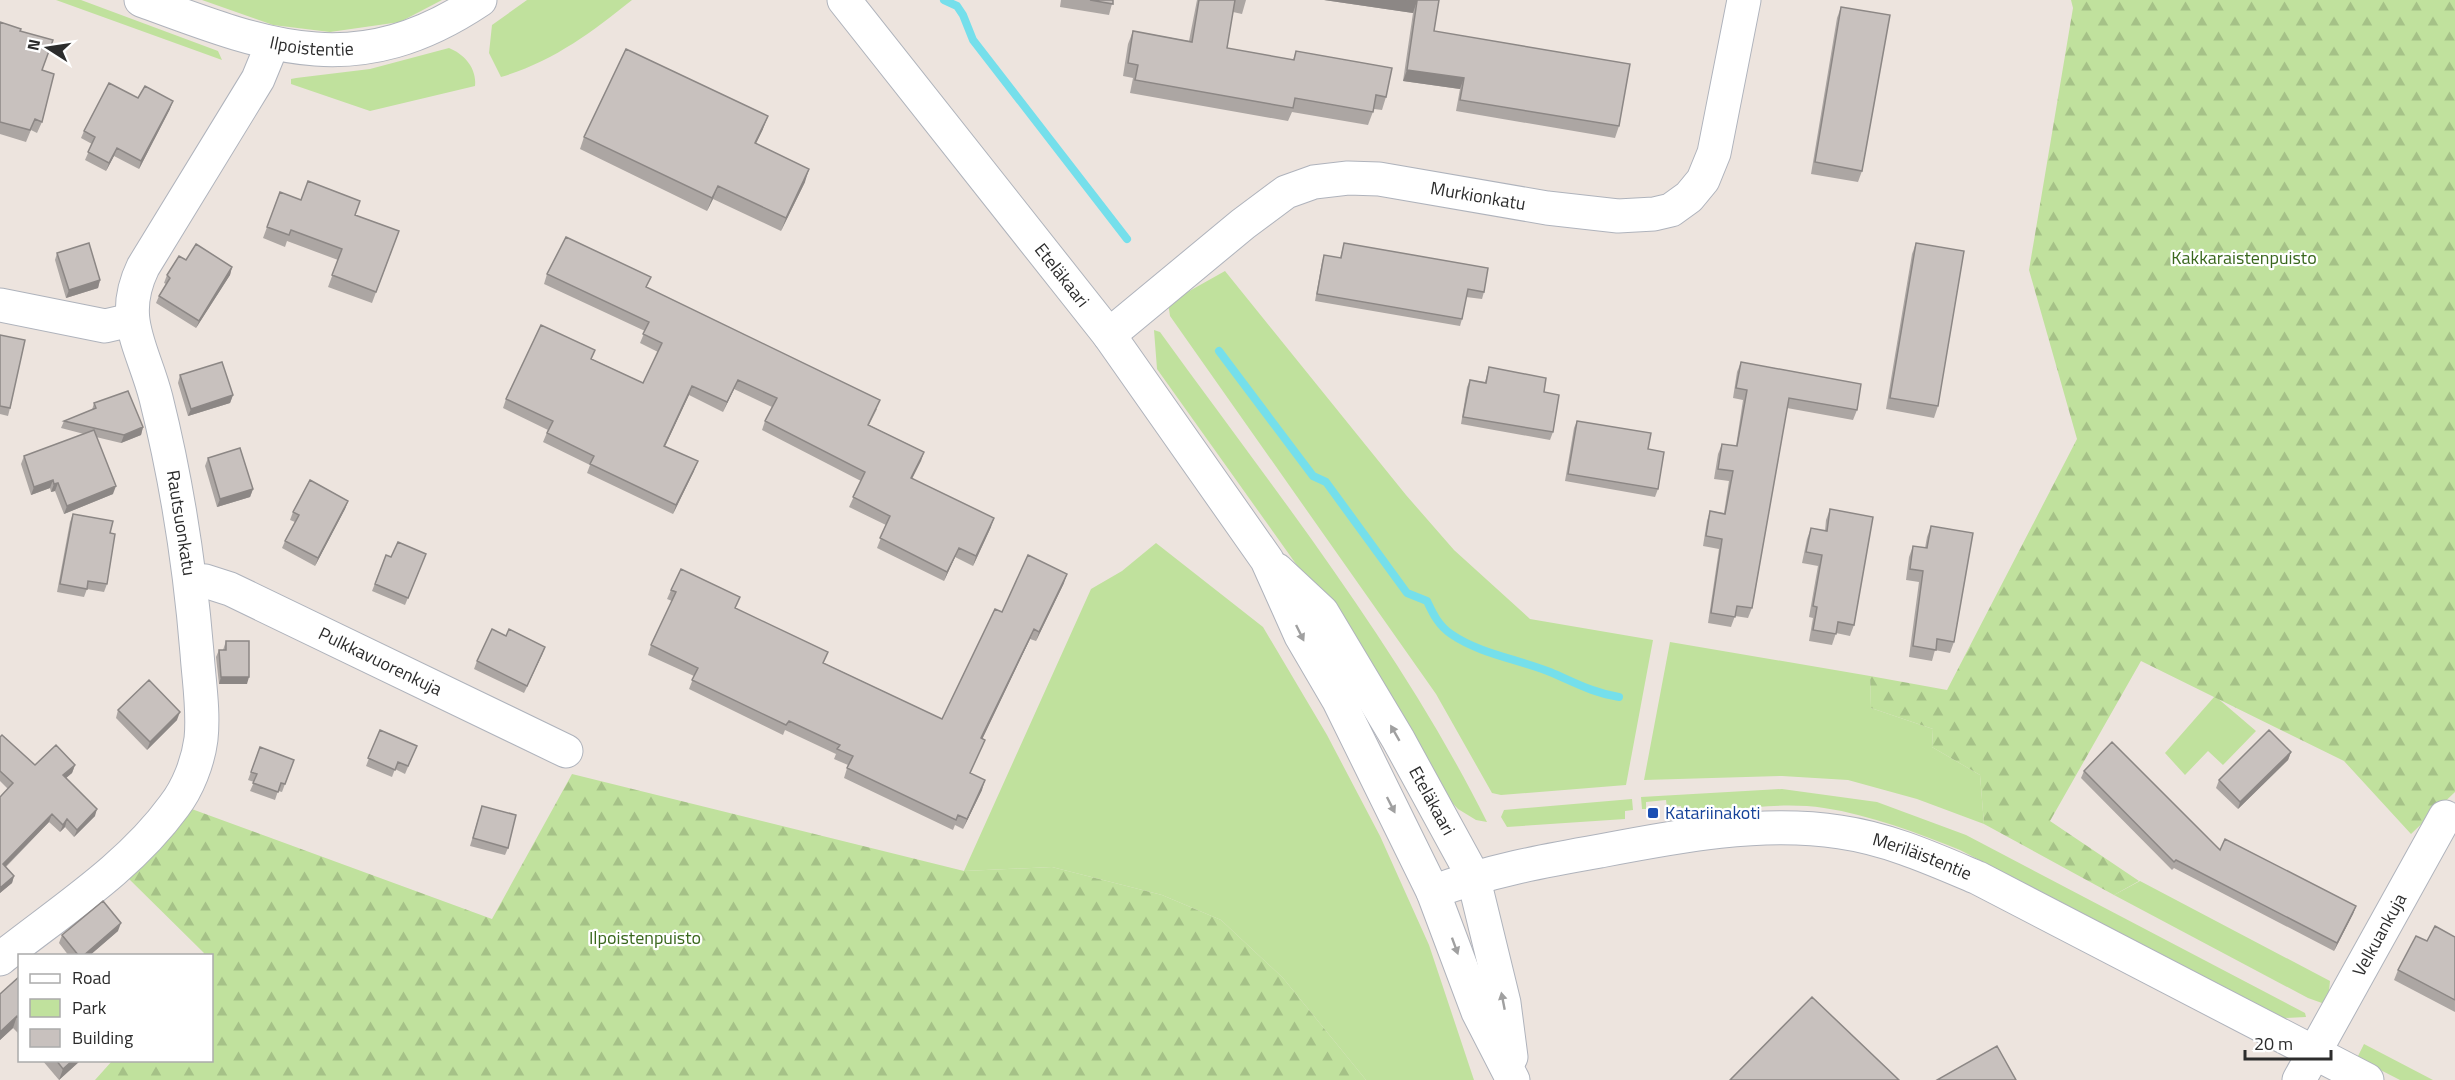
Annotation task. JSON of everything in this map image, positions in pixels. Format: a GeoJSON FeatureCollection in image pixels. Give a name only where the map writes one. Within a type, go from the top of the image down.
{"type":"FeatureCollection","features":[{"type":"Feature","properties":{"kind":"street","name":"Ilpoistentie"},"geometry":{"type":"LineString","coordinates":[[141,0],[272,45],[299,50],[347,51],[395,43],[430,30],[480,0]]}},
{"type":"Feature","properties":{"kind":"street","name":"Eteläkaari"},"geometry":{"type":"LineString","coordinates":[[844,0],[1109,335],[1267,560],[1301,636],[1339,701],[1433,892],[1478,1012],[1514,1080]]}},
{"type":"Feature","properties":{"kind":"street","name":"Murkionkatu"},"geometry":{"type":"LineString","coordinates":[[1109,335],[1243,224],[1286,192],[1314,182],[1348,178],[1379,179],[1547,208],[1618,216],[1654,214],[1671,210],[1689,197],[1702,180],[1714,153],[1744,0]]}},
{"type":"Feature","properties":{"kind":"street","name":"Rautsuonkatu"},"geometry":{"type":"LineString","coordinates":[[0,959],[122,862],[154,831],[175,806],[186,786],[201,742],[203,722],[191,580],[170,456],[149,371],[131,320],[131,300],[143,267],[258,80],[272,45]]}},
{"type":"Feature","properties":{"kind":"street"},"geometry":{"type":"LineString","coordinates":[[0,305],[105,326],[131,320]]}},
{"type":"Feature","properties":{"kind":"street","name":"Eteläkaari"},"geometry":{"type":"LineString","coordinates":[[1267,560],[1322,612],[1398,739],[1473,876],[1504,1003],[1514,1080]]}},
{"type":"Feature","properties":{"kind":"street","name":"Pulkkavuorenkuja"},"geometry":{"type":"LineString","coordinates":[[191,580],[205,581],[230,589],[566,751]]}},
{"type":"Feature","properties":{"kind":"street","name":"Velkuankuja"},"geometry":{"type":"LineString","coordinates":[[2306,1066],[2445,817]]}},
{"type":"Feature","properties":{"kind":"street","name":"Meriläistentie"},"geometry":{"type":"LineString","coordinates":[[1433,892],[1473,876],[1651,841],[1707,833],[1791,829],[1839,832],[1916,852],[1978,878],[2306,1066],[2367,1080]]}},
{"type":"Feature","properties":{"kind":"green space"},"geometry":{"type":"Polygon","coordinates":[[[56,0],[81,0],[218,51],[222,60],[56,0]]]}},
{"type":"Feature","properties":{"kind":"green space"},"geometry":{"type":"Polygon","coordinates":[[[202,0],[442,0],[400,22],[330,32],[273,25],[202,0]]]}},
{"type":"Feature","properties":{"kind":"green space"},"geometry":{"type":"Polygon","coordinates":[[[527,0],[632,0],[554,55],[501,77],[489,53],[492,25],[527,0]]]}},
{"type":"Feature","properties":{"kind":"green space","name":"Kakkaraistenpuisto"},"geometry":{"type":"Polygon","coordinates":[[[2071,0],[2455,0],[2455,792],[2411,834],[2344,761],[2141,661],[2050,821],[2139,881],[2114,895],[1984,824],[1980,775],[1932,747],[1933,729],[1871,708],[1870,676],[1947,690],[2077,439],[2029,270],[2073,8],[2071,0]]]}},
{"type":"Feature","properties":{"kind":"green space"},"geometry":{"type":"Polygon","coordinates":[[[449,48],[468,62],[474,73],[475,86],[370,111],[291,84],[291,79],[370,69],[449,48]]]}},
{"type":"Feature","properties":{"kind":"green space"},"geometry":{"type":"Polygon","coordinates":[[[1225,271],[1406,495],[1454,550],[1530,619],[1653,640],[1626,785],[1501,795],[1492,793],[1436,694],[1170,316],[1168,303],[1225,271]]]}},
{"type":"Feature","properties":{"kind":"green space"},"geometry":{"type":"Polygon","coordinates":[[[1154,330],[1160,332],[1334,571],[1415,694],[1487,822],[1476,820],[1458,809],[1444,794],[1403,714],[1157,369],[1154,330]]]}},
{"type":"Feature","properties":{"kind":"green space"},"geometry":{"type":"Polygon","coordinates":[[[1156,543],[1263,627],[1327,735],[1380,836],[1429,945],[1474,1080],[1366,1080],[1283,978],[1221,920],[1162,895],[1052,867],[964,871],[1091,589],[1122,571],[1156,543]]]}},
{"type":"Feature","properties":{"kind":"green space"},"geometry":{"type":"Polygon","coordinates":[[[1670,642],[1870,676],[1871,708],[1933,729],[1932,747],[1980,775],[1984,824],[1917,799],[1848,780],[1782,776],[1644,780],[1670,642]]]}},
{"type":"Feature","properties":{"kind":"green space"},"geometry":{"type":"Polygon","coordinates":[[[2215,696],[2256,731],[2223,765],[2208,751],[2185,775],[2165,753],[2215,696]]]}},
{"type":"Feature","properties":{"kind":"green space","name":"Ilpoistenpuisto"},"geometry":{"type":"Polygon","coordinates":[[[572,774],[964,871],[1052,867],[1162,895],[1221,920],[1283,978],[1366,1080],[95,1080],[111,1062],[213,1062],[213,954],[204,954],[127,877],[189,808],[492,919],[572,774]]]}},
{"type":"Feature","properties":{"kind":"green space"},"geometry":{"type":"Polygon","coordinates":[[[1782,789],[1877,802],[1966,835],[2305,1013],[2306,1017],[2284,1018],[1960,850],[1894,825],[1842,811],[1807,806],[1771,806],[1682,814],[1681,806],[1667,808],[1666,800],[1646,802],[1646,809],[1642,809],[1641,797],[1782,789]]]}},
{"type":"Feature","properties":{"kind":"green space"},"geometry":{"type":"Polygon","coordinates":[[[1632,799],[1633,810],[1625,811],[1625,819],[1507,827],[1501,817],[1504,810],[1632,799]]]}},
{"type":"Feature","properties":{"kind":"green space"},"geometry":{"type":"Polygon","coordinates":[[[2140,881],[2330,981],[2328,1000],[2322,1003],[2308,998],[2114,895],[2140,881]]]}},
{"type":"Feature","properties":{"kind":"green space"},"geometry":{"type":"Polygon","coordinates":[[[2364,1044],[2433,1080],[2400,1080],[2357,1058],[2364,1044]]]}},
{"type":"Feature","properties":{"kind":"building"},"geometry":{"type":"Polygon","coordinates":[[[1090,0],[1113,0],[1113,4],[1090,0]]]}},
{"type":"Feature","properties":{"kind":"building"},"geometry":{"type":"Polygon","coordinates":[[[1199,0],[1235,0],[1227,48],[1294,60],[1296,51],[1392,68],[1386,97],[1376,95],[1373,112],[1295,98],[1293,108],[1135,80],[1138,65],[1128,63],[1133,31],[1192,42],[1199,0]]]}},
{"type":"Feature","properties":{"kind":"building"},"geometry":{"type":"Polygon","coordinates":[[[1406,0],[1439,0],[1434,31],[1630,64],[1619,126],[1460,100],[1464,78],[1407,70],[1417,1],[1406,0]]]}},
{"type":"Feature","properties":{"kind":"building"},"geometry":{"type":"Polygon","coordinates":[[[1841,7],[1890,15],[1862,171],[1815,162],[1841,7]]]}},
{"type":"Feature","properties":{"kind":"building"},"geometry":{"type":"Polygon","coordinates":[[[0,22],[21,29],[20,31],[53,40],[42,70],[54,74],[42,122],[35,119],[30,130],[0,122],[0,22]]]}},
{"type":"Feature","properties":{"kind":"building"},"geometry":{"type":"Polygon","coordinates":[[[626,49],[768,116],[755,143],[809,169],[786,218],[718,186],[712,198],[584,137],[626,49]]]}},
{"type":"Feature","properties":{"kind":"building"},"geometry":{"type":"Polygon","coordinates":[[[109,83],[138,98],[145,86],[173,101],[141,161],[117,148],[109,163],[88,152],[95,137],[84,131],[109,83]]]}},
{"type":"Feature","properties":{"kind":"building"},"geometry":{"type":"Polygon","coordinates":[[[308,181],[360,201],[355,215],[399,231],[376,292],[332,275],[342,249],[291,230],[289,235],[267,227],[280,192],[301,200],[308,181]]]}},
{"type":"Feature","properties":{"kind":"building"},"geometry":{"type":"Polygon","coordinates":[[[566,237],[651,277],[646,287],[880,400],[868,425],[924,452],[911,478],[994,518],[976,556],[959,548],[947,572],[880,538],[890,516],[853,497],[865,472],[765,421],[777,398],[738,380],[727,402],[692,386],[664,446],[698,461],[676,505],[590,464],[594,456],[547,433],[553,421],[506,399],[541,325],[595,350],[591,359],[643,383],[662,343],[643,334],[649,322],[547,274],[566,237]]]}},
{"type":"Feature","properties":{"kind":"building"},"geometry":{"type":"Polygon","coordinates":[[[89,243],[100,280],[69,290],[57,253],[89,243]]]}},
{"type":"Feature","properties":{"kind":"building"},"geometry":{"type":"Polygon","coordinates":[[[1344,243],[1488,268],[1484,292],[1468,289],[1462,319],[1317,294],[1324,255],[1341,258],[1344,243]]]}},
{"type":"Feature","properties":{"kind":"building"},"geometry":{"type":"Polygon","coordinates":[[[1916,243],[1964,251],[1938,406],[1890,398],[1916,243]]]}},
{"type":"Feature","properties":{"kind":"building"},"geometry":{"type":"Polygon","coordinates":[[[196,244],[232,267],[199,321],[159,296],[170,278],[167,275],[179,256],[186,260],[196,244]]]}},
{"type":"Feature","properties":{"kind":"building"},"geometry":{"type":"Polygon","coordinates":[[[0,335],[25,340],[10,408],[0,406],[0,335]]]}},
{"type":"Feature","properties":{"kind":"building"},"geometry":{"type":"Polygon","coordinates":[[[222,362],[233,395],[191,409],[180,375],[222,362]]]}},
{"type":"Feature","properties":{"kind":"building"},"geometry":{"type":"Polygon","coordinates":[[[1741,362],[1861,384],[1857,410],[1789,398],[1752,608],[1737,606],[1735,617],[1711,613],[1722,539],[1706,536],[1710,511],[1725,514],[1733,471],[1718,469],[1722,444],[1737,446],[1747,390],[1736,388],[1741,362]]]}},
{"type":"Feature","properties":{"kind":"building"},"geometry":{"type":"Polygon","coordinates":[[[1489,367],[1546,378],[1544,392],[1559,395],[1553,432],[1463,417],[1470,380],[1486,383],[1489,367]]]}},
{"type":"Feature","properties":{"kind":"building"},"geometry":{"type":"Polygon","coordinates":[[[128,391],[143,427],[124,435],[64,421],[96,408],[94,403],[128,391]]]}},
{"type":"Feature","properties":{"kind":"building"},"geometry":{"type":"Polygon","coordinates":[[[1577,421],[1651,433],[1648,449],[1664,452],[1658,489],[1568,474],[1577,421]]]}},
{"type":"Feature","properties":{"kind":"building"},"geometry":{"type":"Polygon","coordinates":[[[94,430],[116,486],[67,506],[58,483],[54,484],[53,480],[34,487],[24,456],[94,430]]]}},
{"type":"Feature","properties":{"kind":"building"},"geometry":{"type":"Polygon","coordinates":[[[240,448],[253,489],[220,499],[208,458],[240,448]]]}},
{"type":"Feature","properties":{"kind":"building"},"geometry":{"type":"Polygon","coordinates":[[[310,480],[348,501],[318,558],[285,541],[299,515],[293,512],[310,480]]]}},
{"type":"Feature","properties":{"kind":"building"},"geometry":{"type":"Polygon","coordinates":[[[1830,509],[1873,517],[1854,625],[1838,622],[1836,634],[1813,630],[1817,607],[1813,606],[1822,555],[1806,552],[1811,528],[1827,531],[1830,509]]]}},
{"type":"Feature","properties":{"kind":"building"},"geometry":{"type":"Polygon","coordinates":[[[73,514],[113,521],[110,533],[115,534],[107,584],[88,581],[87,589],[60,584],[73,514]]]}},
{"type":"Feature","properties":{"kind":"building"},"geometry":{"type":"Polygon","coordinates":[[[1931,526],[1973,533],[1954,642],[1937,639],[1936,650],[1913,646],[1923,571],[1910,569],[1913,546],[1927,548],[1931,526]]]}},
{"type":"Feature","properties":{"kind":"building"},"geometry":{"type":"Polygon","coordinates":[[[398,542],[426,554],[408,598],[375,584],[386,555],[391,557],[398,542]]]}},
{"type":"Feature","properties":{"kind":"building"},"geometry":{"type":"Polygon","coordinates":[[[1028,555],[1067,574],[1039,632],[1034,629],[981,738],[985,740],[970,773],[985,780],[967,819],[958,815],[956,820],[847,768],[853,756],[837,749],[840,745],[789,721],[786,725],[692,680],[698,668],[651,645],[676,592],[671,590],[681,569],[740,597],[735,608],[828,652],[823,663],[942,719],[995,609],[1002,612],[1028,555]]]}},
{"type":"Feature","properties":{"kind":"building"},"geometry":{"type":"Polygon","coordinates":[[[492,629],[506,636],[509,629],[545,647],[527,686],[477,661],[492,629]]]}},
{"type":"Feature","properties":{"kind":"building"},"geometry":{"type":"Polygon","coordinates":[[[226,641],[249,641],[249,677],[221,677],[219,650],[226,650],[226,641]]]}},
{"type":"Feature","properties":{"kind":"building"},"geometry":{"type":"Polygon","coordinates":[[[149,680],[180,712],[150,742],[118,710],[149,680]]]}},
{"type":"Feature","properties":{"kind":"building"},"geometry":{"type":"Polygon","coordinates":[[[380,730],[417,746],[408,766],[398,762],[395,770],[368,758],[380,730]]]}},
{"type":"Feature","properties":{"kind":"building"},"geometry":{"type":"Polygon","coordinates":[[[2269,730],[2291,752],[2240,802],[2219,780],[2269,730]]]}},
{"type":"Feature","properties":{"kind":"building"},"geometry":{"type":"Polygon","coordinates":[[[2,735],[35,765],[56,745],[75,765],[63,775],[97,809],[77,830],[67,819],[63,825],[52,814],[3,864],[14,876],[0,888],[0,797],[13,783],[0,771],[0,737],[2,735]]]}},
{"type":"Feature","properties":{"kind":"building"},"geometry":{"type":"Polygon","coordinates":[[[2112,742],[2220,850],[2225,839],[2356,906],[2337,943],[2176,860],[2174,862],[2084,771],[2112,742]]]}},
{"type":"Feature","properties":{"kind":"building"},"geometry":{"type":"Polygon","coordinates":[[[260,747],[294,760],[285,784],[281,783],[278,792],[253,783],[257,774],[251,772],[260,747]]]}},
{"type":"Feature","properties":{"kind":"building"},"geometry":{"type":"Polygon","coordinates":[[[482,806],[516,815],[508,848],[473,838],[482,806]]]}},
{"type":"Feature","properties":{"kind":"building"},"geometry":{"type":"Polygon","coordinates":[[[103,901],[121,923],[85,954],[77,954],[62,935],[103,901]]]}},
{"type":"Feature","properties":{"kind":"building"},"geometry":{"type":"Polygon","coordinates":[[[2435,926],[2455,937],[2455,1000],[2398,970],[2416,936],[2427,941],[2435,926]]]}},
{"type":"Feature","properties":{"kind":"building"},"geometry":{"type":"Polygon","coordinates":[[[18,978],[18,1017],[0,1032],[0,994],[18,978]]]}},
{"type":"Feature","properties":{"kind":"building"},"geometry":{"type":"Polygon","coordinates":[[[1812,997],[1899,1080],[1730,1080],[1812,997]]]}},
{"type":"Feature","properties":{"kind":"building"},"geometry":{"type":"Polygon","coordinates":[[[1997,1046],[2016,1080],[1937,1080],[1997,1046]]]}},
{"type":"Feature","properties":{"kind":"building"},"geometry":{"type":"Polygon","coordinates":[[[58,1062],[71,1062],[63,1069],[58,1062]]]}},
{"type":"Feature","properties":{"kind":"waterway"},"geometry":{"type":"LineString","coordinates":[[944,0],[957,6],[973,40],[1127,239]]}},
{"type":"Feature","properties":{"kind":"waterway"},"geometry":{"type":"LineString","coordinates":[[1219,351],[1313,476],[1326,482],[1407,593],[1427,601],[1447,631],[1474,647],[1538,667],[1592,690],[1619,697]]}},
{"type":"Feature","properties":{"kind":"place","name":"Katariinakoti"},"geometry":{"type":"Point","coordinates":[1653,813]}}]}
